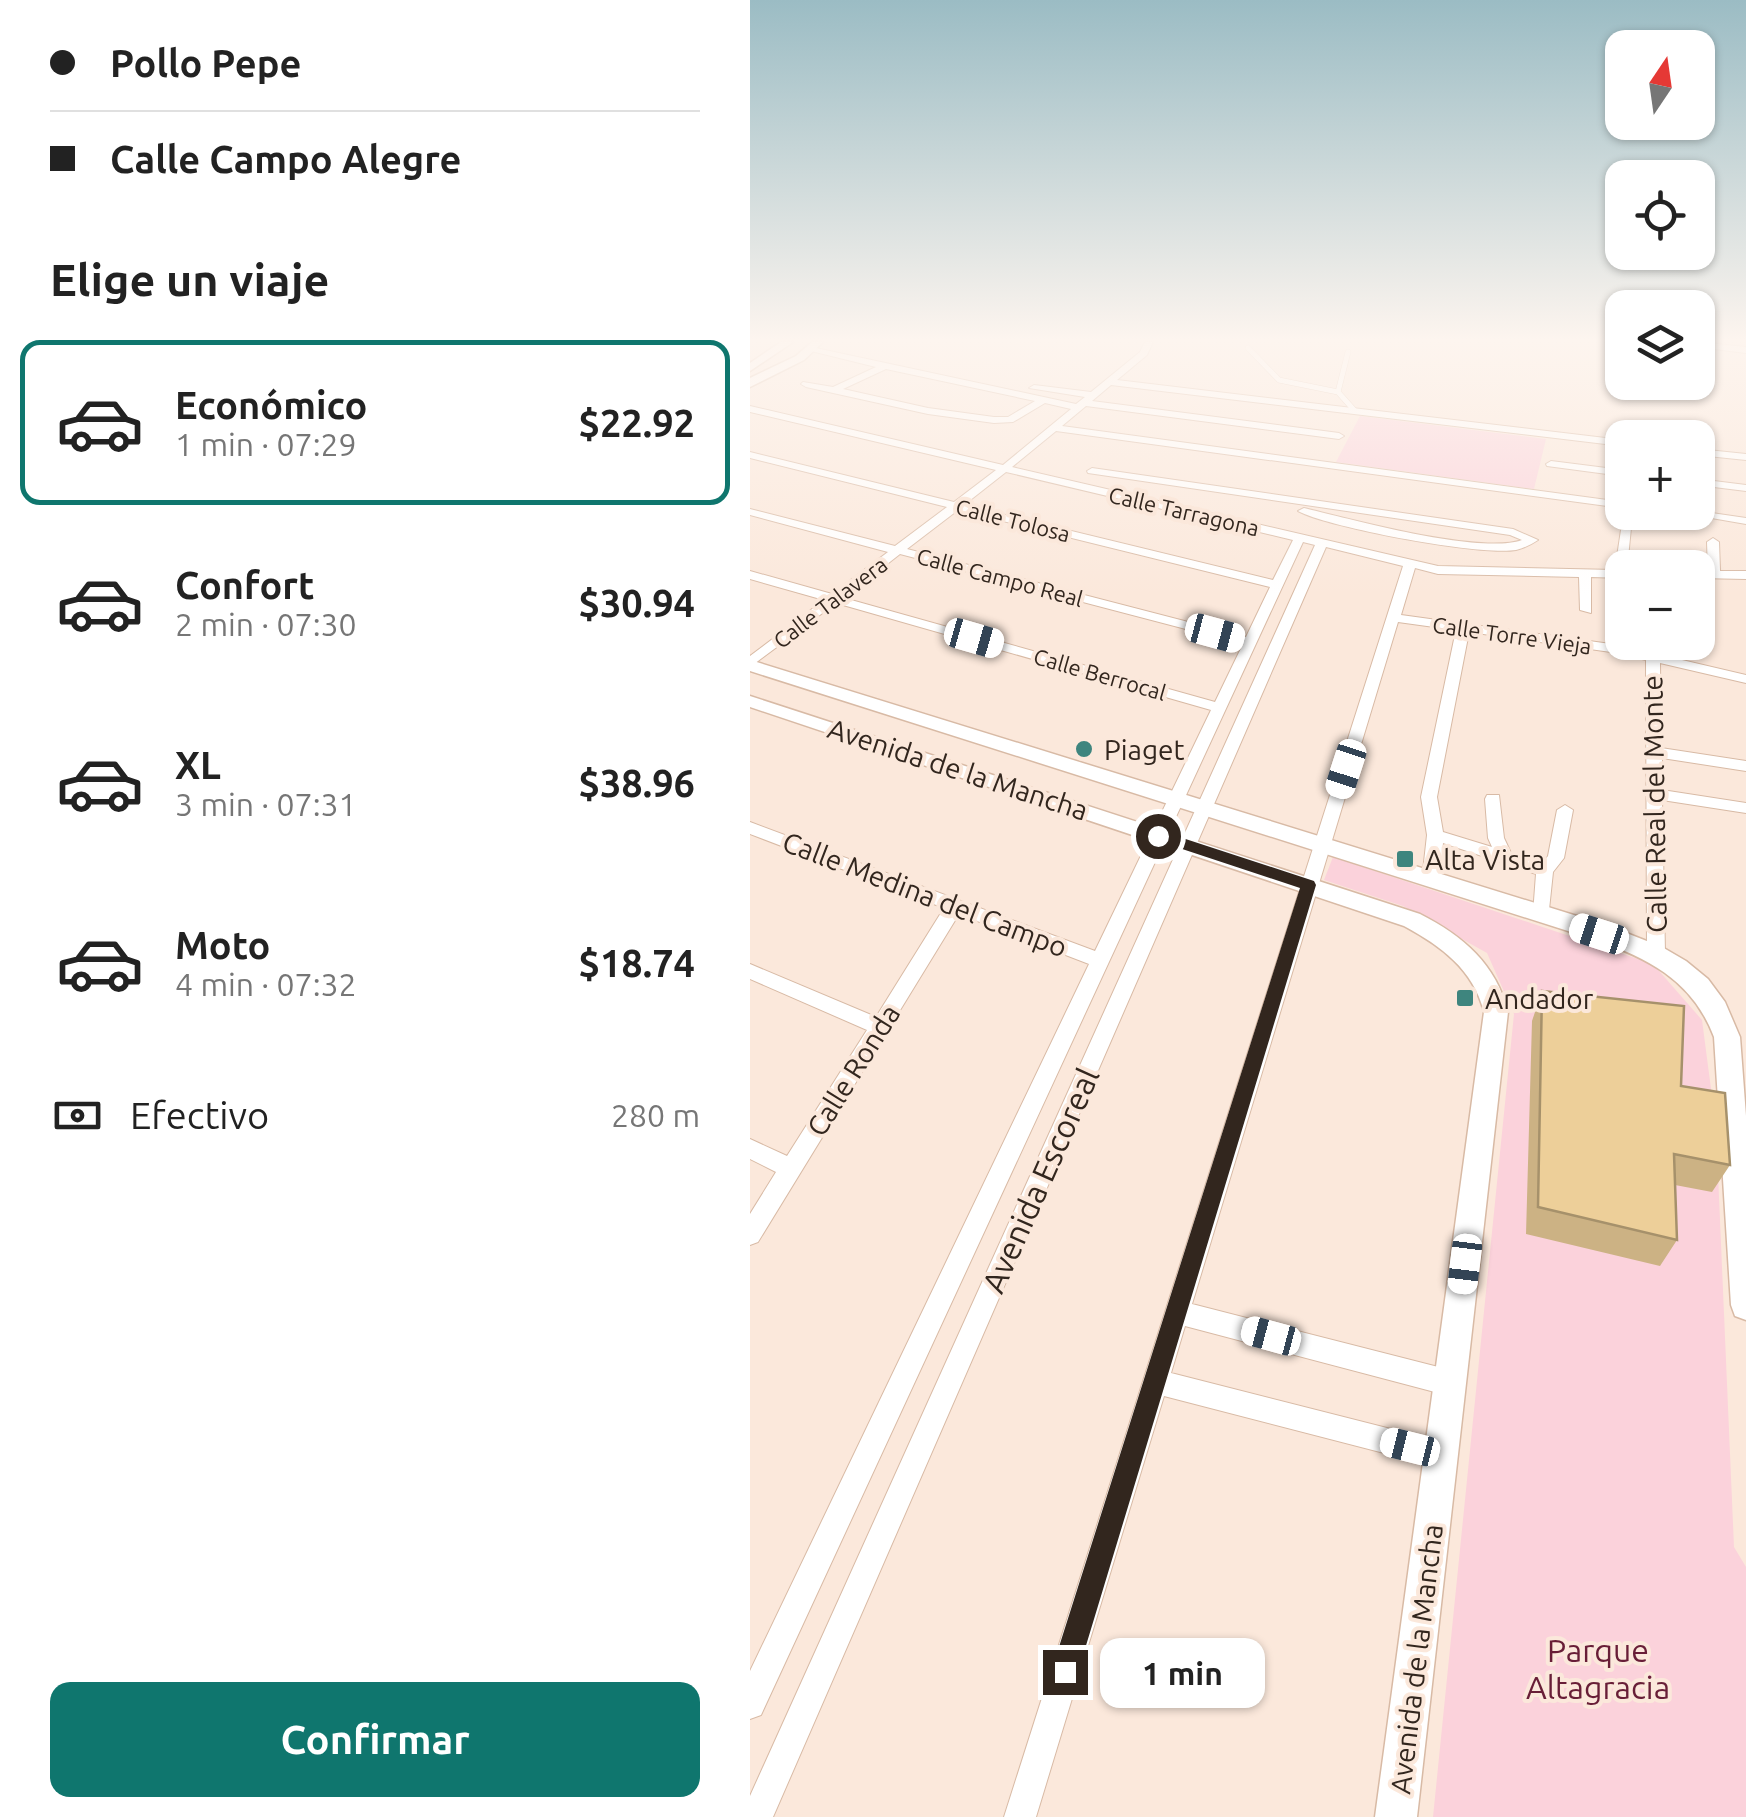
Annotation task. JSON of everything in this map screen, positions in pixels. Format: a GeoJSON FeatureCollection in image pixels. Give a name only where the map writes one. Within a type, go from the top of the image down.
{"type":"FeatureCollection","features":[{"type":"Feature","properties":{"kind":"street","name":"Calle Tarragona"},"geometry":{"type":"LineString","coordinates":[[825,427],[1454,572],[1605,574]]}},
{"type":"Feature","properties":{"kind":"street"},"geometry":{"type":"LineString","coordinates":[[1270,427],[1339,436]]}},
{"type":"Feature","properties":{"kind":"street"},"geometry":{"type":"LineString","coordinates":[[1324,464],[1344,427]]}},
{"type":"Feature","properties":{"kind":"street"},"geometry":{"type":"LineString","coordinates":[[1491,427],[1605,441]]}},
{"type":"Feature","properties":{"kind":"street"},"geometry":{"type":"LineString","coordinates":[[1054,428],[1605,502]]}},
{"type":"Feature","properties":{"kind":"street","name":"Calle Talavera"},"geometry":{"type":"LineString","coordinates":[[750,664],[1054,428]]}},
{"type":"Feature","properties":{"kind":"street"},"geometry":{"type":"LineString","coordinates":[[1544,494],[1558,435]]}},
{"type":"Feature","properties":{"kind":"street"},"geometry":{"type":"LineString","coordinates":[[1715,454],[1746,457]]}},
{"type":"Feature","properties":{"kind":"street","name":"Calle Tolosa"},"geometry":{"type":"LineString","coordinates":[[750,456],[1277,585]]}},
{"type":"Feature","properties":{"kind":"street"},"geometry":{"type":"LineString","coordinates":[[1105,456],[1089,474],[1209,487],[1457,545],[1520,546],[1532,540],[1521,533],[1286,503]]}},
{"type":"Feature","properties":{"kind":"street"},"geometry":{"type":"LineString","coordinates":[[1551,464],[1605,471]]}},
{"type":"Feature","properties":{"kind":"street"},"geometry":{"type":"LineString","coordinates":[[1715,484],[1746,488]]}},
{"type":"Feature","properties":{"kind":"street","name":"Calle Campo Real"},"geometry":{"type":"LineString","coordinates":[[750,512],[1250,642]]}},
{"type":"Feature","properties":{"kind":"street"},"geometry":{"type":"LineString","coordinates":[[1715,517],[1746,521]]}},
{"type":"Feature","properties":{"kind":"street"},"geometry":{"type":"LineString","coordinates":[[1625,550],[1627,530]]}},
{"type":"Feature","properties":{"kind":"street","name":"Avenida Escoreal"},"geometry":{"type":"LineString","coordinates":[[750,1704],[1300,537]]}},
{"type":"Feature","properties":{"kind":"street"},"geometry":{"type":"LineString","coordinates":[[1020,1817],[1394,618],[1417,565],[1436,541]]}},
{"type":"Feature","properties":{"kind":"street","name":"Avenida Escoreal"},"geometry":{"type":"LineString","coordinates":[[757,1817],[1322,542]]}},
{"type":"Feature","properties":{"kind":"street"},"geometry":{"type":"LineString","coordinates":[[1714,542],[1714,550]]}},
{"type":"Feature","properties":{"kind":"street"},"geometry":{"type":"LineString","coordinates":[[1454,572],[1457,545]]}},
{"type":"Feature","properties":{"kind":"street"},"geometry":{"type":"LineString","coordinates":[[1585,574],[1586,610]]}},
{"type":"Feature","properties":{"kind":"street"},"geometry":{"type":"LineString","coordinates":[[1715,574],[1746,575]]}},
{"type":"Feature","properties":{"kind":"street","name":"Calle Berrocal"},"geometry":{"type":"LineString","coordinates":[[750,575],[1219,708]]}},
{"type":"Feature","properties":{"kind":"street","name":"Calle Torre Vieja"},"geometry":{"type":"LineString","coordinates":[[1394,618],[1605,649]]}},
{"type":"Feature","properties":{"kind":"street"},"geometry":{"type":"LineString","coordinates":[[1431,880],[1435,835],[1428,797],[1463,628]]}},
{"type":"Feature","properties":{"kind":"street","name":"Calle Real del Monte"},"geometry":{"type":"LineString","coordinates":[[1653,660],[1656,952]]}},
{"type":"Feature","properties":{"kind":"street","name":"Calle Torre Vieja"},"geometry":{"type":"LineString","coordinates":[[1669,660],[1746,679]]}},
{"type":"Feature","properties":{"kind":"street","name":"Avenida de la Mancha"},"geometry":{"type":"LineString","coordinates":[[750,664],[1656,952],[1690,975],[1716,1004],[1738,1070],[1746,1305]]}},
{"type":"Feature","properties":{"kind":"street","name":"Avenida de la Mancha"},"geometry":{"type":"LineString","coordinates":[[750,700],[1308,885],[1438,933],[1466,956],[1494,994],[1496,1012],[1396,1817]]}},
{"type":"Feature","properties":{"kind":"street"},"geometry":{"type":"LineString","coordinates":[[1654,752],[1746,766]]}},
{"type":"Feature","properties":{"kind":"street"},"geometry":{"type":"LineString","coordinates":[[1654,794],[1746,808]]}},
{"type":"Feature","properties":{"kind":"street"},"geometry":{"type":"LineString","coordinates":[[1493,799],[1496,838],[1505,857]]}},
{"type":"Feature","properties":{"kind":"street"},"geometry":{"type":"LineString","coordinates":[[1542,914],[1545,871],[1560,847],[1566,810]]}},
{"type":"Feature","properties":{"kind":"street","name":"Calle Medina del Campo"},"geometry":{"type":"LineString","coordinates":[[750,828],[1099,960]]}},
{"type":"Feature","properties":{"kind":"street"},"geometry":{"type":"LineString","coordinates":[[1435,835],[1545,871]]}},
{"type":"Feature","properties":{"kind":"street","name":"Calle Ronda"},"geometry":{"type":"LineString","coordinates":[[750,1234],[955,906]]}},
{"type":"Feature","properties":{"kind":"street"},"geometry":{"type":"LineString","coordinates":[[750,970],[880,1026]]}},
{"type":"Feature","properties":{"kind":"street"},"geometry":{"type":"LineString","coordinates":[[750,1148],[791,1169]]}},
{"type":"Feature","properties":{"kind":"street"},"geometry":{"type":"LineString","coordinates":[[1176,1312],[1450,1383]]}},
{"type":"Feature","properties":{"kind":"street"},"geometry":{"type":"LineString","coordinates":[[1155,1381],[1442,1455]]}},
{"type":"Feature","properties":{"kind":"green space"},"geometry":{"type":"Polygon","coordinates":[[[1354,427],[1447,427],[1546,439],[1534,489],[1336,462],[1354,427]]]}},
{"type":"Feature","properties":{"kind":"green space","name":"Parque Altagracia"},"geometry":{"type":"Polygon","coordinates":[[[1333,857],[1653,964],[1702,1020],[1716,1127],[1734,1547],[1746,1567],[1746,1817],[1433,1817],[1514,1014],[1487,953],[1403,906],[1324,880],[1333,857]]]}},
{"type":"Feature","properties":{"kind":"building"},"geometry":{"type":"Polygon","coordinates":[[[1542,991],[1684,1006],[1681,1086],[1725,1093],[1730,1165],[1674,1154],[1677,1240],[1538,1207],[1542,991]]]}},
{"type":"Feature","properties":{"kind":"place","name":"Piaget"},"geometry":{"type":"Point","coordinates":[1084,749]}},
{"type":"Feature","properties":{"kind":"place","name":"Alta Vista"},"geometry":{"type":"Point","coordinates":[1405,859]}},
{"type":"Feature","properties":{"kind":"place","name":"Andador"},"geometry":{"type":"Point","coordinates":[1465,998]}},
{"type":"Feature","properties":{"kind":"route"},"geometry":{"type":"LineString","coordinates":[[1065,1672],[1308,885],[1158,836]]}}]}
